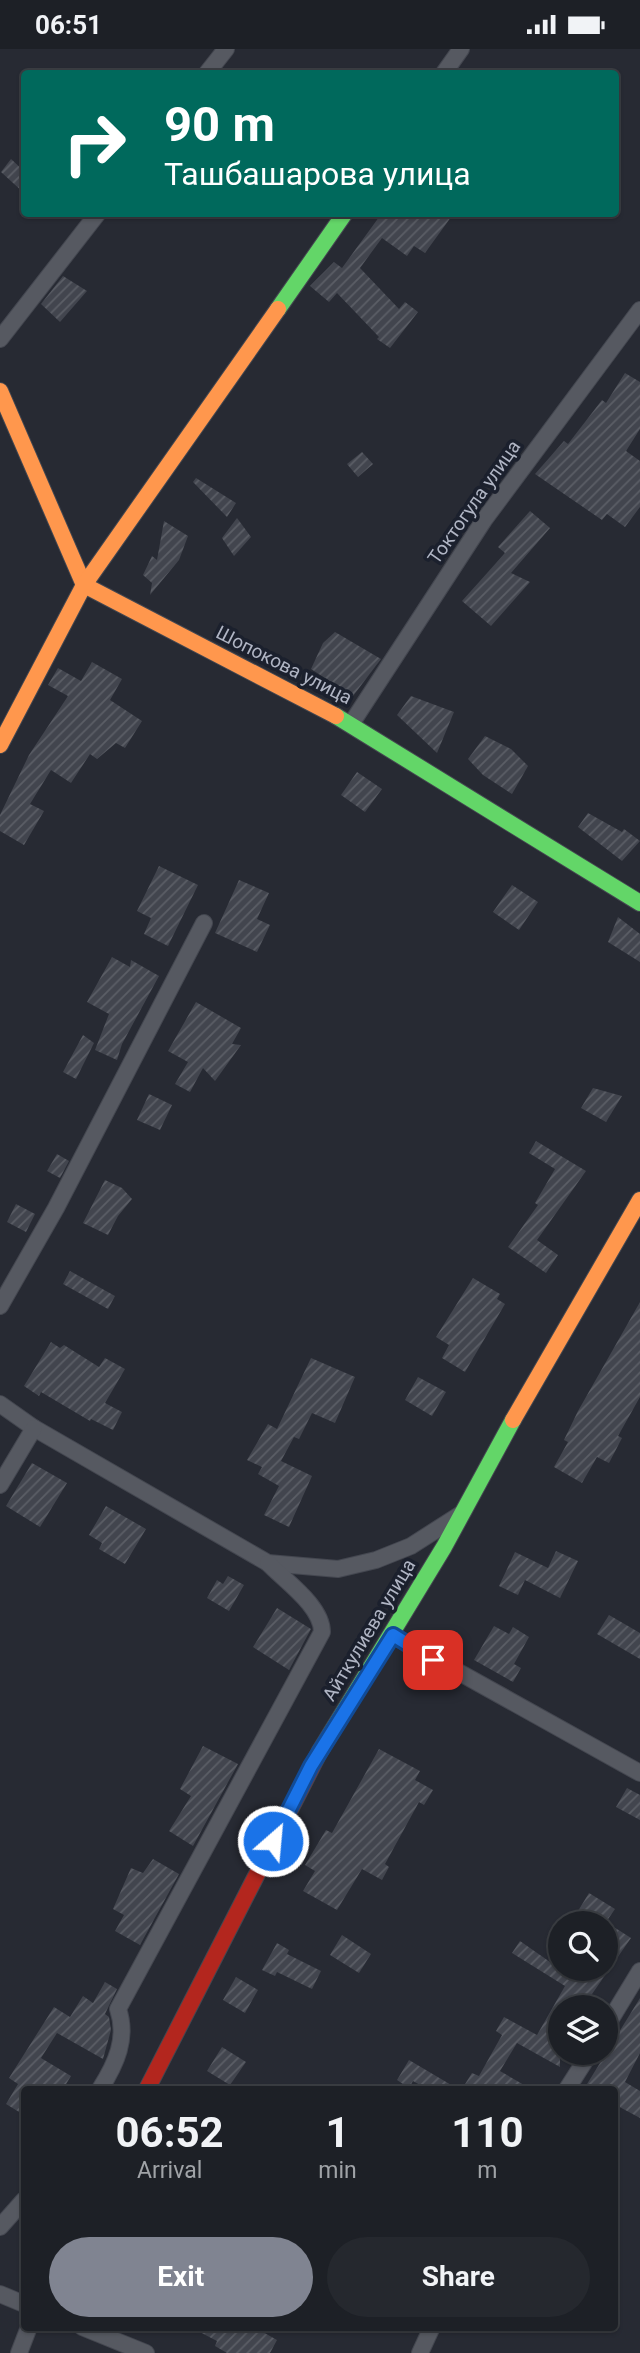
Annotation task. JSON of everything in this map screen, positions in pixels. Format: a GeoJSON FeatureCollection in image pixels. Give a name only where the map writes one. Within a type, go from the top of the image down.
{"type":"FeatureCollection","features":[{"type":"Feature","properties":{"kind":"street"},"geometry":{"type":"LineString","coordinates":[[209,70],[226,49]]}},
{"type":"Feature","properties":{"kind":"street"},"geometry":{"type":"LineString","coordinates":[[446,70],[461,49]]}},
{"type":"Feature","properties":{"kind":"street"},"geometry":{"type":"LineString","coordinates":[[0,339],[95,217]]}},
{"type":"Feature","properties":{"kind":"street"},"geometry":{"type":"LineString","coordinates":[[0,745],[84,585],[342,217]]}},
{"type":"Feature","properties":{"kind":"street","name":"Токтогула улица"},"geometry":{"type":"LineString","coordinates":[[351,724],[484,520],[640,310]]}},
{"type":"Feature","properties":{"kind":"street"},"geometry":{"type":"LineString","coordinates":[[0,391],[84,585]]}},
{"type":"Feature","properties":{"kind":"street","name":"Шопокова улица"},"geometry":{"type":"LineString","coordinates":[[84,585],[351,724],[640,903]]}},
{"type":"Feature","properties":{"kind":"street"},"geometry":{"type":"LineString","coordinates":[[0,1306],[56,1208],[204,923]]}},
{"type":"Feature","properties":{"kind":"street","name":"Айткулиева улица"},"geometry":{"type":"LineString","coordinates":[[150,2086],[311,1766],[393,1635],[548,1356],[640,1200]]}},
{"type":"Feature","properties":{"kind":"street"},"geometry":{"type":"LineString","coordinates":[[0,1404],[34,1428],[268,1563],[322,1622],[322,1632],[118,2009],[125,2029],[111,2071],[102,2086]]}},
{"type":"Feature","properties":{"kind":"street"},"geometry":{"type":"LineString","coordinates":[[0,1485],[34,1428]]}},
{"type":"Feature","properties":{"kind":"street"},"geometry":{"type":"LineString","coordinates":[[268,1563],[338,1569],[376,1560],[411,1546],[463,1513]]}},
{"type":"Feature","properties":{"kind":"street"},"geometry":{"type":"LineString","coordinates":[[393,1635],[640,1773]]}},
{"type":"Feature","properties":{"kind":"street"},"geometry":{"type":"LineString","coordinates":[[618,2007],[640,1971]]}},
{"type":"Feature","properties":{"kind":"street"},"geometry":{"type":"LineString","coordinates":[[569,2086],[582,2065]]}},
{"type":"Feature","properties":{"kind":"street"},"geometry":{"type":"LineString","coordinates":[[0,2227],[21,2203]]}},
{"type":"Feature","properties":{"kind":"street"},"geometry":{"type":"LineString","coordinates":[[0,2294],[21,2303]]}},
{"type":"Feature","properties":{"kind":"street"},"geometry":{"type":"LineString","coordinates":[[19,2353],[27,2331]]}},
{"type":"Feature","properties":{"kind":"street"},"geometry":{"type":"LineString","coordinates":[[92,2331],[146,2353]]}},
{"type":"Feature","properties":{"kind":"street"},"geometry":{"type":"LineString","coordinates":[[420,2353],[430,2331]]}},
{"type":"Feature","properties":{"kind":"building"},"geometry":{"type":"Polygon","coordinates":[[[11,159],[21,168],[21,190],[1,172],[11,159]]]}},
{"type":"Feature","properties":{"kind":"building"},"geometry":{"type":"Polygon","coordinates":[[[379,217],[451,217],[425,253],[414,246],[407,256],[382,238],[360,268],[399,309],[405,302],[418,312],[390,348],[377,339],[379,337],[337,293],[329,302],[310,286],[334,262],[342,268],[379,217]]]}},
{"type":"Feature","properties":{"kind":"building"},"geometry":{"type":"Polygon","coordinates":[[[63,276],[87,291],[60,322],[41,304],[63,276]]]}},
{"type":"Feature","properties":{"kind":"building"},"geometry":{"type":"Polygon","coordinates":[[[625,373],[640,382],[640,429],[626,451],[640,461],[640,507],[625,527],[607,514],[602,520],[535,474],[564,441],[568,444],[602,400],[606,403],[625,373]]]}},
{"type":"Feature","properties":{"kind":"building"},"geometry":{"type":"Polygon","coordinates":[[[362,452],[373,464],[358,477],[347,464],[362,452]]]}},
{"type":"Feature","properties":{"kind":"building"},"geometry":{"type":"Polygon","coordinates":[[[196,478],[236,503],[227,517],[193,482],[196,478]]]}},
{"type":"Feature","properties":{"kind":"building"},"geometry":{"type":"Polygon","coordinates":[[[530,511],[550,528],[511,573],[530,582],[491,626],[462,601],[505,553],[498,547],[530,511]]]}},
{"type":"Feature","properties":{"kind":"building"},"geometry":{"type":"Polygon","coordinates":[[[237,518],[251,537],[234,556],[222,538],[237,518]]]}},
{"type":"Feature","properties":{"kind":"building"},"geometry":{"type":"Polygon","coordinates":[[[164,521],[188,536],[179,560],[150,595],[152,583],[143,575],[152,556],[157,560],[164,521]]]}},
{"type":"Feature","properties":{"kind":"building"},"geometry":{"type":"Polygon","coordinates":[[[335,632],[381,659],[353,696],[311,669],[323,643],[335,632]]]}},
{"type":"Feature","properties":{"kind":"building"},"geometry":{"type":"Polygon","coordinates":[[[92,662],[122,679],[110,700],[142,721],[125,748],[116,743],[97,759],[90,754],[71,783],[51,770],[30,804],[44,811],[24,845],[0,831],[0,815],[29,755],[68,696],[48,685],[58,668],[81,681],[92,662]]]}},
{"type":"Feature","properties":{"kind":"building"},"geometry":{"type":"Polygon","coordinates":[[[411,696],[454,712],[437,753],[397,715],[411,696]]]}},
{"type":"Feature","properties":{"kind":"building"},"geometry":{"type":"Polygon","coordinates":[[[485,736],[511,749],[528,766],[512,794],[483,775],[468,759],[485,736]]]}},
{"type":"Feature","properties":{"kind":"building"},"geometry":{"type":"Polygon","coordinates":[[[357,772],[382,789],[365,812],[341,795],[357,772]]]}},
{"type":"Feature","properties":{"kind":"building"},"geometry":{"type":"Polygon","coordinates":[[[588,813],[622,832],[624,829],[640,841],[622,861],[578,827],[588,813]]]}},
{"type":"Feature","properties":{"kind":"building"},"geometry":{"type":"Polygon","coordinates":[[[159,866],[198,885],[168,946],[144,934],[151,918],[137,911],[159,866]]]}},
{"type":"Feature","properties":{"kind":"building"},"geometry":{"type":"Polygon","coordinates":[[[239,880],[269,893],[257,919],[270,925],[257,952],[215,933],[239,880]]]}},
{"type":"Feature","properties":{"kind":"building"},"geometry":{"type":"Polygon","coordinates":[[[512,885],[538,902],[519,930],[493,912],[512,885]]]}},
{"type":"Feature","properties":{"kind":"building"},"geometry":{"type":"Polygon","coordinates":[[[618,917],[640,934],[640,962],[608,942],[618,917]]]}},
{"type":"Feature","properties":{"kind":"building"},"geometry":{"type":"Polygon","coordinates":[[[112,957],[130,967],[131,960],[159,976],[122,1044],[117,1060],[95,1050],[109,1014],[87,1002],[112,957]]]}},
{"type":"Feature","properties":{"kind":"building"},"geometry":{"type":"Polygon","coordinates":[[[196,1002],[241,1028],[232,1044],[241,1045],[215,1081],[203,1068],[190,1092],[175,1084],[188,1062],[168,1051],[196,1002]]]}},
{"type":"Feature","properties":{"kind":"building"},"geometry":{"type":"Polygon","coordinates":[[[83,1035],[94,1043],[76,1079],[63,1072],[83,1035]]]}},
{"type":"Feature","properties":{"kind":"building"},"geometry":{"type":"Polygon","coordinates":[[[593,1088],[622,1096],[606,1122],[581,1108],[593,1088]]]}},
{"type":"Feature","properties":{"kind":"building"},"geometry":{"type":"Polygon","coordinates":[[[149,1094],[172,1105],[160,1130],[137,1120],[149,1094]]]}},
{"type":"Feature","properties":{"kind":"building"},"geometry":{"type":"Polygon","coordinates":[[[536,1141],[586,1171],[537,1240],[558,1255],[546,1273],[508,1247],[538,1205],[535,1203],[555,1169],[529,1153],[536,1141]]]}},
{"type":"Feature","properties":{"kind":"building"},"geometry":{"type":"Polygon","coordinates":[[[57,1154],[69,1161],[60,1178],[47,1171],[57,1154]]]}},
{"type":"Feature","properties":{"kind":"building"},"geometry":{"type":"Polygon","coordinates":[[[105,1180],[122,1188],[132,1199],[118,1216],[108,1235],[83,1223],[105,1180]]]}},
{"type":"Feature","properties":{"kind":"building"},"geometry":{"type":"Polygon","coordinates":[[[16,1204],[35,1214],[26,1232],[7,1222],[16,1204]]]}},
{"type":"Feature","properties":{"kind":"building"},"geometry":{"type":"Polygon","coordinates":[[[70,1271],[115,1296],[108,1309],[63,1284],[70,1271]]]}},
{"type":"Feature","properties":{"kind":"building"},"geometry":{"type":"Polygon","coordinates":[[[473,1278],[500,1294],[497,1299],[505,1304],[465,1372],[442,1358],[449,1345],[436,1337],[473,1278]]]}},
{"type":"Feature","properties":{"kind":"building"},"geometry":{"type":"Polygon","coordinates":[[[640,1302],[640,1397],[618,1436],[622,1438],[609,1463],[597,1457],[582,1483],[554,1467],[568,1442],[564,1440],[578,1411],[640,1302]]]}},
{"type":"Feature","properties":{"kind":"building"},"geometry":{"type":"Polygon","coordinates":[[[51,1342],[60,1348],[64,1345],[99,1367],[105,1358],[125,1369],[105,1403],[122,1412],[113,1430],[91,1419],[90,1421],[41,1392],[39,1396],[24,1386],[51,1342]]]}},
{"type":"Feature","properties":{"kind":"building"},"geometry":{"type":"Polygon","coordinates":[[[311,1358],[355,1377],[335,1423],[312,1413],[299,1439],[294,1437],[281,1461],[312,1476],[289,1527],[264,1515],[279,1486],[258,1474],[262,1467],[247,1460],[268,1424],[277,1429],[311,1358]]]}},
{"type":"Feature","properties":{"kind":"building"},"geometry":{"type":"Polygon","coordinates":[[[418,1377],[446,1392],[432,1416],[405,1400],[418,1377]]]}},
{"type":"Feature","properties":{"kind":"building"},"geometry":{"type":"Polygon","coordinates":[[[32,1463],[67,1483],[40,1527],[6,1506],[32,1463]]]}},
{"type":"Feature","properties":{"kind":"building"},"geometry":{"type":"Polygon","coordinates":[[[106,1506],[146,1529],[125,1564],[99,1549],[102,1543],[89,1535],[106,1506]]]}},
{"type":"Feature","properties":{"kind":"building"},"geometry":{"type":"Polygon","coordinates":[[[556,1551],[578,1561],[560,1598],[525,1580],[518,1595],[499,1586],[515,1552],[548,1568],[556,1551]]]}},
{"type":"Feature","properties":{"kind":"building"},"geometry":{"type":"Polygon","coordinates":[[[228,1576],[244,1585],[229,1611],[207,1598],[217,1580],[223,1584],[228,1576]]]}},
{"type":"Feature","properties":{"kind":"building"},"geometry":{"type":"Polygon","coordinates":[[[277,1608],[311,1629],[289,1670],[253,1647],[277,1608]]]}},
{"type":"Feature","properties":{"kind":"building"},"geometry":{"type":"Polygon","coordinates":[[[609,1615],[640,1633],[640,1659],[597,1634],[609,1615]]]}},
{"type":"Feature","properties":{"kind":"building"},"geometry":{"type":"Polygon","coordinates":[[[494,1626],[509,1634],[513,1627],[529,1637],[514,1664],[521,1668],[513,1682],[474,1660],[494,1626]]]}},
{"type":"Feature","properties":{"kind":"building"},"geometry":{"type":"Polygon","coordinates":[[[203,1746],[238,1764],[193,1846],[169,1831],[191,1796],[180,1789],[203,1746]]]}},
{"type":"Feature","properties":{"kind":"building"},"geometry":{"type":"Polygon","coordinates":[[[379,1749],[420,1771],[415,1780],[433,1790],[424,1805],[419,1802],[385,1864],[389,1867],[382,1880],[362,1869],[337,1910],[303,1891],[315,1871],[305,1865],[326,1830],[332,1833],[379,1749]]]}},
{"type":"Feature","properties":{"kind":"building"},"geometry":{"type":"Polygon","coordinates":[[[627,1788],[640,1795],[640,1820],[616,1807],[627,1788]]]}},
{"type":"Feature","properties":{"kind":"building"},"geometry":{"type":"Polygon","coordinates":[[[153,1859],[179,1874],[140,1945],[115,1931],[124,1915],[113,1909],[131,1868],[143,1873],[153,1859]]]}},
{"type":"Feature","properties":{"kind":"building"},"geometry":{"type":"Polygon","coordinates":[[[589,1893],[615,1909],[614,1911],[578,1911],[589,1893]]]}},
{"type":"Feature","properties":{"kind":"building"},"geometry":{"type":"Polygon","coordinates":[[[618,1930],[631,1938],[618,1957],[618,1930]]]}},
{"type":"Feature","properties":{"kind":"building"},"geometry":{"type":"Polygon","coordinates":[[[342,1935],[371,1954],[359,1973],[330,1955],[342,1935]]]}},
{"type":"Feature","properties":{"kind":"building"},"geometry":{"type":"Polygon","coordinates":[[[520,1941],[548,1961],[548,1975],[512,1953],[520,1941]]]}},
{"type":"Feature","properties":{"kind":"building"},"geometry":{"type":"Polygon","coordinates":[[[277,1943],[289,1950],[287,1954],[321,1971],[312,1989],[277,1972],[275,1976],[262,1970],[277,1943]]]}},
{"type":"Feature","properties":{"kind":"building"},"geometry":{"type":"Polygon","coordinates":[[[236,1977],[258,1990],[245,2013],[223,2000],[236,1977]]]}},
{"type":"Feature","properties":{"kind":"building"},"geometry":{"type":"Polygon","coordinates":[[[557,1981],[601,1981],[591,1995],[560,1995],[565,1986],[557,1981]]]}},
{"type":"Feature","properties":{"kind":"building"},"geometry":{"type":"Polygon","coordinates":[[[105,1982],[117,1989],[105,2014],[109,2017],[111,2030],[103,2059],[57,2033],[41,2058],[71,2076],[65,2086],[21,2086],[21,2113],[6,2104],[18,2084],[9,2078],[54,2007],[70,2017],[83,1996],[93,2003],[105,1982]]]}},
{"type":"Feature","properties":{"kind":"building"},"geometry":{"type":"Polygon","coordinates":[[[640,1998],[640,2053],[625,2082],[640,2091],[640,2118],[618,2106],[618,2086],[586,2086],[599,2065],[618,2065],[618,2034],[640,1998]]]}},
{"type":"Feature","properties":{"kind":"building"},"geometry":{"type":"Polygon","coordinates":[[[548,2016],[548,2060],[517,2043],[500,2071],[526,2086],[464,2086],[472,2073],[479,2076],[502,2035],[496,2031],[504,2017],[537,2035],[548,2016]]]}},
{"type":"Feature","properties":{"kind":"building"},"geometry":{"type":"Polygon","coordinates":[[[222,2047],[246,2062],[230,2085],[207,2071],[222,2047]]]}},
{"type":"Feature","properties":{"kind":"building"},"geometry":{"type":"Polygon","coordinates":[[[409,2060],[453,2086],[422,2086],[413,2081],[410,2086],[406,2086],[397,2080],[409,2060]]]}},
{"type":"Feature","properties":{"kind":"building"},"geometry":{"type":"Polygon","coordinates":[[[198,2331],[261,2331],[277,2340],[270,2353],[227,2353],[215,2346],[217,2341],[198,2331]]]}},
{"type":"Feature","properties":{"kind":"traffic: fast"},"geometry":{"type":"LineString","coordinates":[[278,309],[342,217]]}},
{"type":"Feature","properties":{"kind":"traffic: fast"},"geometry":{"type":"LineString","coordinates":[[336,716],[640,903]]}},
{"type":"Feature","properties":{"kind":"traffic: fast"},"geometry":{"type":"LineString","coordinates":[[320,1751],[444,1547],[513,1420]]}},
{"type":"Feature","properties":{"kind":"traffic: slow"},"geometry":{"type":"LineString","coordinates":[[0,745],[84,585],[278,309]]}},
{"type":"Feature","properties":{"kind":"traffic: slow"},"geometry":{"type":"LineString","coordinates":[[0,391],[84,585],[336,716]]}},
{"type":"Feature","properties":{"kind":"traffic: slow"},"geometry":{"type":"LineString","coordinates":[[513,1420],[640,1200]]}},
{"type":"Feature","properties":{"kind":"traffic: jam"},"geometry":{"type":"LineString","coordinates":[[149,2086],[320,1751]]}},
{"type":"Feature","properties":{"kind":"route"},"geometry":{"type":"LineString","coordinates":[[273,1841],[311,1766],[393,1635],[433,1660]]}}]}
